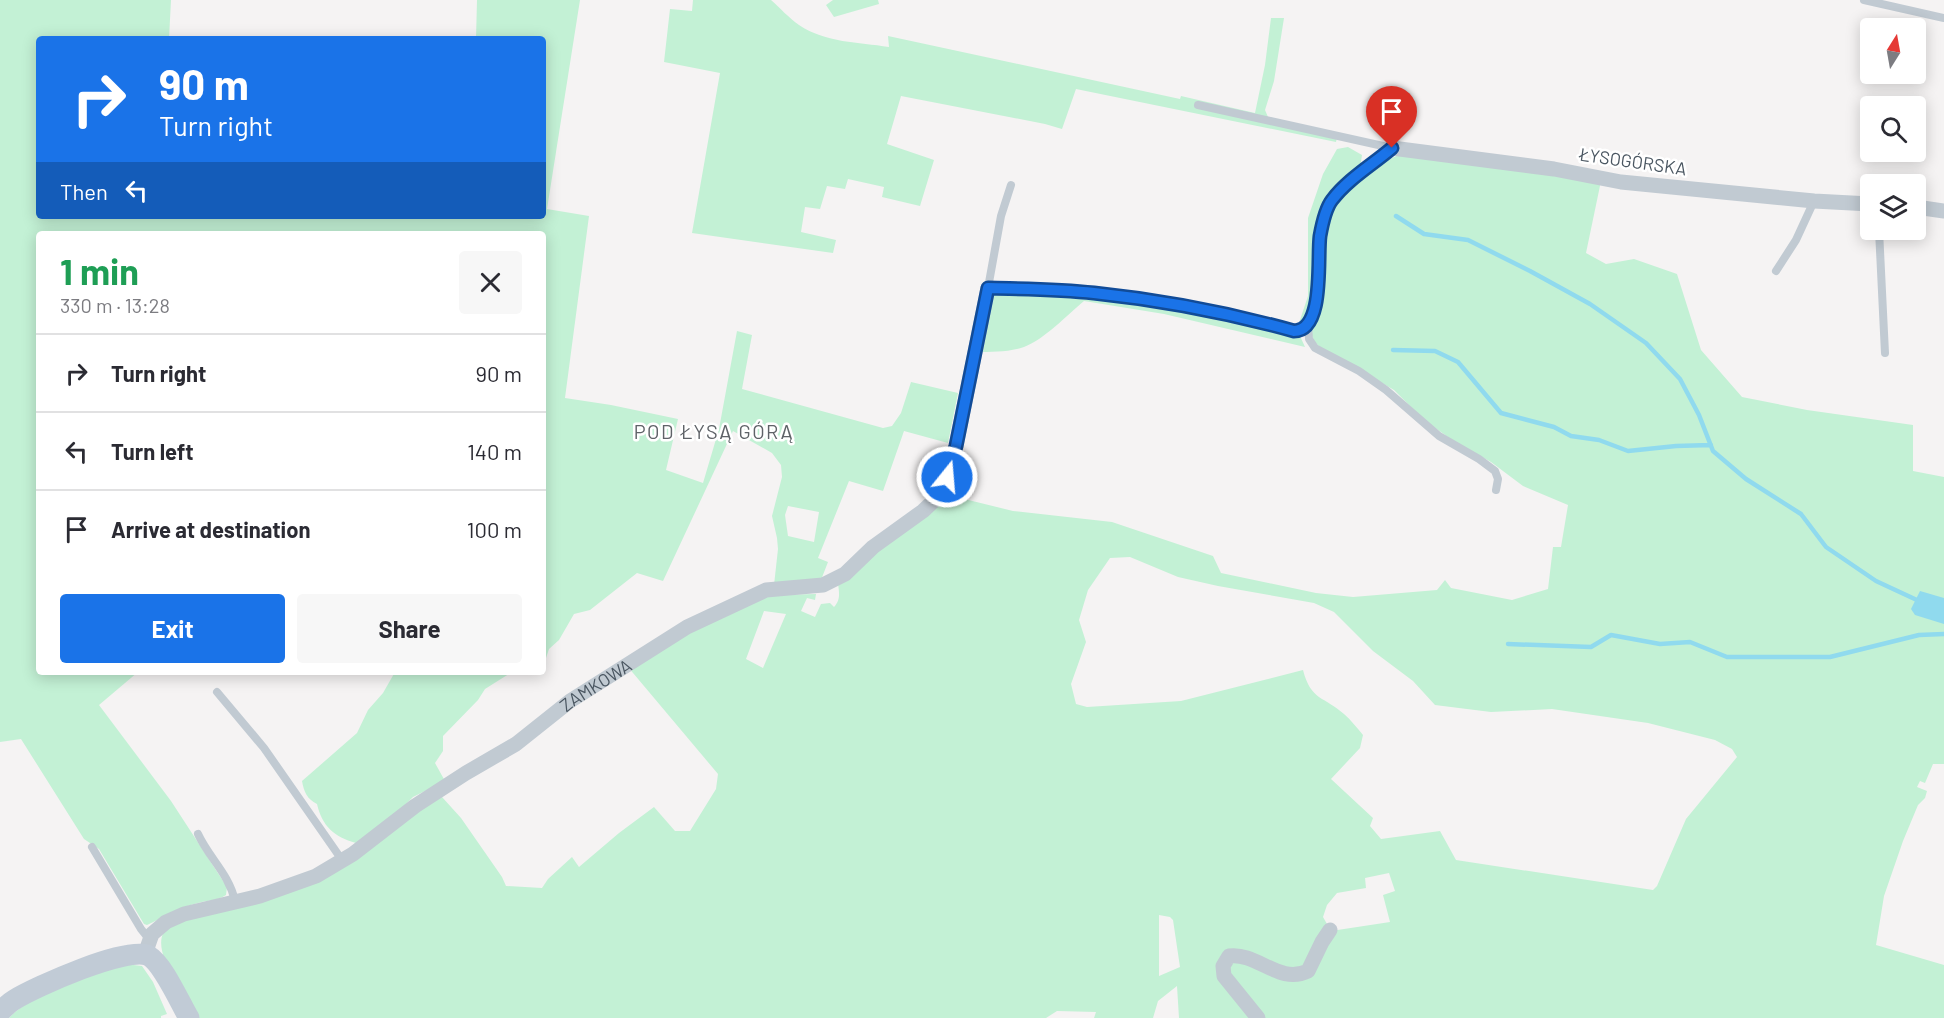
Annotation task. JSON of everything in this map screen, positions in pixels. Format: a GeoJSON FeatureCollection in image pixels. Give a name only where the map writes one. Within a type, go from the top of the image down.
{"type":"FeatureCollection","features":[{"type":"Feature","properties":{"kind":"street","name":"ŁYSOGÓRSKA"},"geometry":{"type":"LineString","coordinates":[[1392,148],[1554,169],[1621,182],[1860,203]]}},
{"type":"Feature","properties":{"kind":"street"},"geometry":{"type":"LineString","coordinates":[[1926,208],[1944,211]]}},
{"type":"Feature","properties":{"kind":"street","name":"ZAMKOWA"},"geometry":{"type":"LineString","coordinates":[[147,947],[158,928],[184,914],[260,896],[316,876],[353,854],[424,800],[516,744],[570,701],[687,627],[766,590],[823,585],[845,574],[873,547],[923,511],[942,493],[956,446],[988,288]]}},
{"type":"Feature","properties":{"kind":"street"},"geometry":{"type":"LineString","coordinates":[[1258,1018],[1224,976],[1223,966],[1229,956],[1238,955],[1286,974],[1298,976],[1308,971],[1330,930]]}},
{"type":"Feature","properties":{"kind":"street"},"geometry":{"type":"LineString","coordinates":[[0,1012],[13,1000],[46,983],[118,956],[136,953],[147,947],[189,1018]]}},
{"type":"Feature","properties":{"kind":"lane"},"geometry":{"type":"LineString","coordinates":[[1864,0],[1944,18]]}},
{"type":"Feature","properties":{"kind":"lane"},"geometry":{"type":"LineString","coordinates":[[1198,105],[1392,148]]}},
{"type":"Feature","properties":{"kind":"lane"},"geometry":{"type":"LineString","coordinates":[[1392,148],[1331,201],[1320,237],[1317,293],[1308,326],[1309,339],[1315,348],[1359,371],[1386,390],[1440,436],[1495,471],[1498,479],[1496,490]]}},
{"type":"Feature","properties":{"kind":"lane"},"geometry":{"type":"LineString","coordinates":[[1011,184],[1001,216],[988,288],[1093,293],[1240,317],[1294,331],[1301,331],[1308,326]]}},
{"type":"Feature","properties":{"kind":"lane"},"geometry":{"type":"LineString","coordinates":[[1776,271],[1796,240],[1814,201]]}},
{"type":"Feature","properties":{"kind":"lane"},"geometry":{"type":"LineString","coordinates":[[1879,240],[1885,353]]}},
{"type":"Feature","properties":{"kind":"lane"},"geometry":{"type":"LineString","coordinates":[[217,692],[264,748],[342,860]]}},
{"type":"Feature","properties":{"kind":"lane"},"geometry":{"type":"LineString","coordinates":[[198,834],[226,876],[235,901]]}},
{"type":"Feature","properties":{"kind":"lane"},"geometry":{"type":"LineString","coordinates":[[92,847],[141,929],[147,947]]}},
{"type":"Feature","properties":{"kind":"green space"},"geometry":{"type":"Polygon","coordinates":[[[0,0],[171,0],[169,36],[36,36],[36,219],[546,219],[546,36],[476,36],[477,0],[580,0],[547,209],[589,216],[565,398],[678,419],[666,470],[703,483],[719,429],[737,331],[752,335],[742,389],[883,428],[892,426],[901,413],[911,382],[958,393],[948,443],[904,431],[883,491],[849,481],[818,558],[828,562],[821,580],[774,585],[778,549],[772,516],[782,477],[781,465],[772,453],[733,431],[663,581],[637,573],[590,610],[574,614],[559,640],[549,649],[546,658],[546,231],[36,231],[36,675],[134,675],[99,705],[171,801],[227,887],[226,895],[185,907],[147,925],[144,924],[99,849],[84,839],[21,739],[0,742],[0,0]],[[788,506],[785,515],[788,536],[814,542],[819,512],[788,506]]]}},
{"type":"Feature","properties":{"kind":"green space"},"geometry":{"type":"Polygon","coordinates":[[[693,0],[771,0],[799,25],[831,39],[889,47],[888,36],[1255,113],[1265,65],[1271,18],[1284,18],[1274,81],[1265,110],[1268,117],[1338,133],[1336,142],[1076,89],[1062,129],[901,96],[887,144],[934,160],[920,206],[882,197],[884,187],[848,179],[845,189],[827,186],[820,209],[805,207],[801,232],[836,240],[833,253],[692,233],[720,73],[664,62],[670,9],[692,11],[693,0]]]}},
{"type":"Feature","properties":{"kind":"green space"},"geometry":{"type":"Polygon","coordinates":[[[833,0],[878,0],[879,4],[834,17],[826,5],[833,0]]]}},
{"type":"Feature","properties":{"kind":"green space"},"geometry":{"type":"Polygon","coordinates":[[[1348,147],[1362,155],[1360,168],[1334,192],[1321,214],[1314,292],[1304,325],[1299,323],[1308,296],[1308,218],[1323,174],[1337,149],[1348,147]]]}},
{"type":"Feature","properties":{"kind":"green space"},"geometry":{"type":"Polygon","coordinates":[[[1399,155],[1601,181],[1586,253],[1606,264],[1634,259],[1677,274],[1701,350],[1742,397],[1807,410],[1913,425],[1913,471],[1944,477],[1944,764],[1933,764],[1925,783],[1920,781],[1917,787],[1927,791],[1925,798],[1918,805],[1903,841],[1884,896],[1876,945],[1944,965],[1944,1018],[1179,1018],[1177,986],[1158,1001],[1153,1018],[1094,1018],[1096,1012],[1057,1011],[1046,1018],[196,1018],[166,963],[161,940],[164,932],[175,923],[280,895],[428,801],[442,797],[461,818],[506,886],[542,888],[548,879],[572,857],[579,867],[654,807],[675,831],[690,831],[716,789],[718,774],[628,667],[710,620],[759,599],[776,595],[816,594],[815,600],[807,598],[801,611],[815,617],[821,604],[830,603],[834,607],[839,599],[838,583],[944,494],[1013,511],[1112,522],[1213,556],[1221,573],[1316,593],[1353,597],[1437,590],[1445,580],[1451,588],[1512,600],[1548,589],[1553,547],[1561,547],[1568,505],[1523,486],[1491,462],[1455,442],[1424,420],[1394,390],[1320,347],[1312,336],[1311,327],[1318,299],[1324,238],[1329,215],[1337,201],[1359,179],[1376,166],[1399,155]],[[1130,557],[1110,558],[1088,590],[1079,620],[1086,642],[1071,684],[1076,704],[1087,707],[1181,701],[1303,670],[1314,693],[1344,714],[1363,735],[1360,748],[1331,779],[1373,818],[1370,826],[1381,839],[1440,831],[1456,860],[1653,890],[1657,886],[1686,819],[1737,757],[1732,749],[1715,740],[1648,723],[1552,709],[1491,712],[1435,705],[1413,681],[1373,651],[1334,612],[1314,603],[1178,577],[1130,557]],[[764,611],[746,659],[763,668],[786,614],[764,611]],[[1389,873],[1365,878],[1366,888],[1337,893],[1327,905],[1323,917],[1331,931],[1390,922],[1383,895],[1395,891],[1389,873]],[[1159,915],[1159,976],[1180,967],[1173,920],[1170,917],[1159,915]]]}},
{"type":"Feature","properties":{"kind":"green space"},"geometry":{"type":"Polygon","coordinates":[[[995,293],[1087,296],[1198,313],[1300,336],[1305,347],[1164,314],[1084,301],[1048,333],[1024,347],[995,352],[977,352],[987,303],[995,293]]]}},
{"type":"Feature","properties":{"kind":"green space"},"geometry":{"type":"Polygon","coordinates":[[[393,675],[507,675],[485,689],[478,700],[443,736],[443,751],[435,763],[445,781],[413,797],[390,820],[356,843],[330,830],[322,819],[317,804],[306,795],[302,781],[357,733],[368,710],[383,693],[393,675]]]}},
{"type":"Feature","properties":{"kind":"green space"},"geometry":{"type":"Polygon","coordinates":[[[125,964],[142,966],[153,982],[167,1014],[161,1018],[9,1018],[19,1009],[47,993],[125,964]]]}},
{"type":"Feature","properties":{"kind":"water"},"geometry":{"type":"Polygon","coordinates":[[[1920,591],[1944,598],[1944,624],[1915,615],[1911,609],[1920,591]]]}},
{"type":"Feature","properties":{"kind":"waterway"},"geometry":{"type":"LineString","coordinates":[[1396,216],[1424,234],[1468,240],[1530,271],[1590,304],[1646,343],[1680,379],[1699,415],[1713,451],[1746,479],[1801,514],[1826,547],[1876,581],[1919,601]]}},
{"type":"Feature","properties":{"kind":"waterway"},"geometry":{"type":"LineString","coordinates":[[1393,350],[1435,351],[1458,362],[1501,413],[1554,427],[1571,436],[1599,440],[1628,451],[1711,445]]}},
{"type":"Feature","properties":{"kind":"waterway"},"geometry":{"type":"LineString","coordinates":[[1508,644],[1591,647],[1611,635],[1660,644],[1690,642],[1727,657],[1830,657],[1919,635],[1944,634]]}},
{"type":"Feature","properties":{"kind":"district","name":"POD ŁYSĄ GÓRĄ"},"geometry":{"type":"Point","coordinates":[714,431]}},
{"type":"Feature","properties":{"kind":"route"},"geometry":{"type":"LineString","coordinates":[[947,477],[956,446],[988,288],[1128,297],[1240,317],[1301,331],[1308,326],[1313,314],[1317,293],[1320,237],[1331,201],[1392,148]]}}]}
